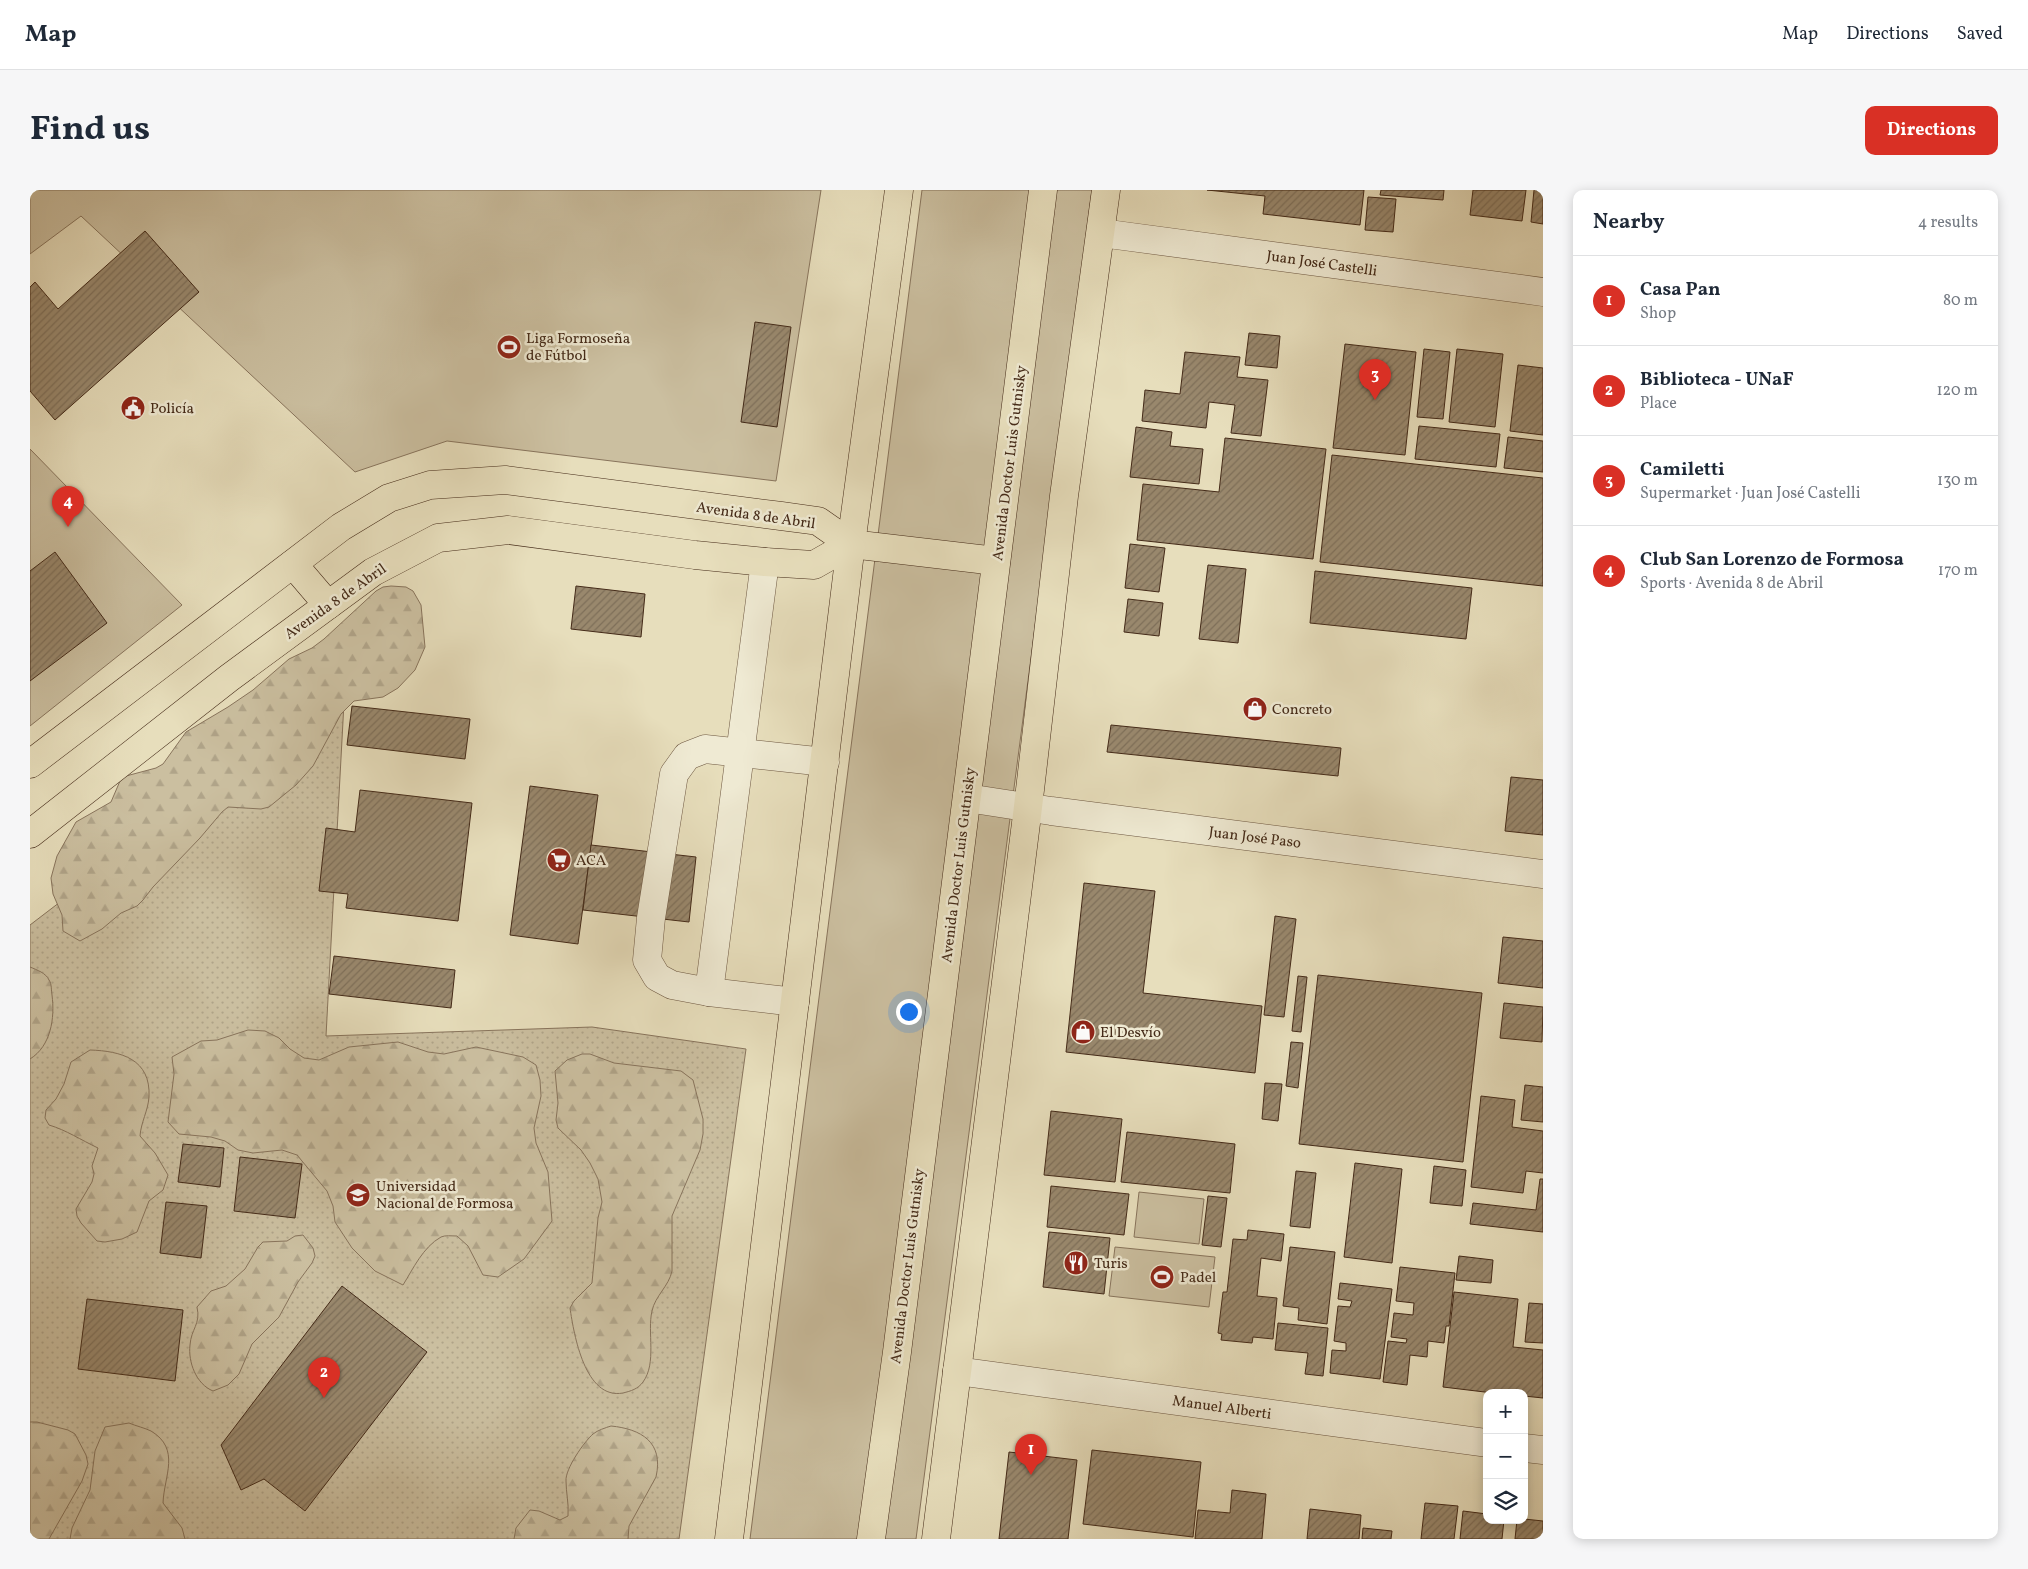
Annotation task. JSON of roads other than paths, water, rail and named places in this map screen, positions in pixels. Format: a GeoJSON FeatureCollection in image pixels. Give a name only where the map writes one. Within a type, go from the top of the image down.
{"type":"FeatureCollection","features":[{"type":"Feature","properties":{"kind":"main road"},"geometry":{"type":"LineString","coordinates":[[729,1539],[851,544],[899,190]]}},
{"type":"Feature","properties":{"kind":"main road","name":"Avenida Doctor Luis Gutnisky"},"geometry":{"type":"LineString","coordinates":[[871,1539],[967,798],[1042,190]]}},
{"type":"Feature","properties":{"kind":"main road"},"geometry":{"type":"LineString","coordinates":[[936,1539],[1028,808],[1064,496],[1106,190]]}},
{"type":"Feature","properties":{"kind":"main road","name":"Avenida 8 de Abril"},"geometry":{"type":"LineString","coordinates":[[30,764],[341,527],[389,498],[430,485],[505,480],[818,521],[851,544],[814,565],[765,562],[508,530],[438,538],[372,572],[229,678],[30,834]]}},
{"type":"Feature","properties":{"kind":"main road"},"geometry":{"type":"LineString","coordinates":[[851,544],[996,561]]}},
{"type":"Feature","properties":{"kind":"main road"},"geometry":{"type":"LineString","coordinates":[[293,564],[328,605]]}},
{"type":"Feature","properties":{"kind":"street","name":"Juan José Castelli"},"geometry":{"type":"LineString","coordinates":[[1100,233],[1543,292]]}},
{"type":"Feature","properties":{"kind":"street"},"geometry":{"type":"LineString","coordinates":[[709,992],[765,562]]}},
{"type":"Feature","properties":{"kind":"street"},"geometry":{"type":"LineString","coordinates":[[795,1002],[709,992],[672,985],[657,977],[647,960],[651,918],[674,774],[687,756],[705,749],[825,762]]}},
{"type":"Feature","properties":{"kind":"street","name":"Juan José Paso"},"geometry":{"type":"LineString","coordinates":[[967,798],[1028,808],[1543,874]]}},
{"type":"Feature","properties":{"kind":"street","name":"Manuel Alberti"},"geometry":{"type":"LineString","coordinates":[[957,1371],[1483,1442]]}},
{"type":"Feature","properties":{"kind":"street"},"geometry":{"type":"LineString","coordinates":[[1528,1448],[1543,1450]]}},
{"type":"Feature","properties":{"kind":"place","name":"Liga Formoseña de Fútbol"},"geometry":{"type":"Point","coordinates":[509,347]}},
{"type":"Feature","properties":{"kind":"place","name":"Camiletti"},"geometry":{"type":"Point","coordinates":[1375,400]}},
{"type":"Feature","properties":{"kind":"place","name":"Policía"},"geometry":{"type":"Point","coordinates":[133,408]}},
{"type":"Feature","properties":{"kind":"place","name":"Club San Lorenzo de Formosa"},"geometry":{"type":"Point","coordinates":[68,527]}},
{"type":"Feature","properties":{"kind":"place","name":"Concreto"},"geometry":{"type":"Point","coordinates":[1255,709]}},
{"type":"Feature","properties":{"kind":"place","name":"ACA"},"geometry":{"type":"Point","coordinates":[559,860]}},
{"type":"Feature","properties":{"kind":"place","name":"El Desvío"},"geometry":{"type":"Point","coordinates":[1083,1032]}},
{"type":"Feature","properties":{"kind":"place","name":"Universidad Nacional de Formosa"},"geometry":{"type":"Point","coordinates":[358,1195]}},
{"type":"Feature","properties":{"kind":"place","name":"Turis"},"geometry":{"type":"Point","coordinates":[1076,1263]}},
{"type":"Feature","properties":{"kind":"place","name":"Padel"},"geometry":{"type":"Point","coordinates":[1162,1277]}},
{"type":"Feature","properties":{"kind":"place","name":"Biblioteca - UNaF"},"geometry":{"type":"Point","coordinates":[324,1398]}},
{"type":"Feature","properties":{"kind":"place","name":"Casa Pan"},"geometry":{"type":"Point","coordinates":[1031,1475]}}]}
